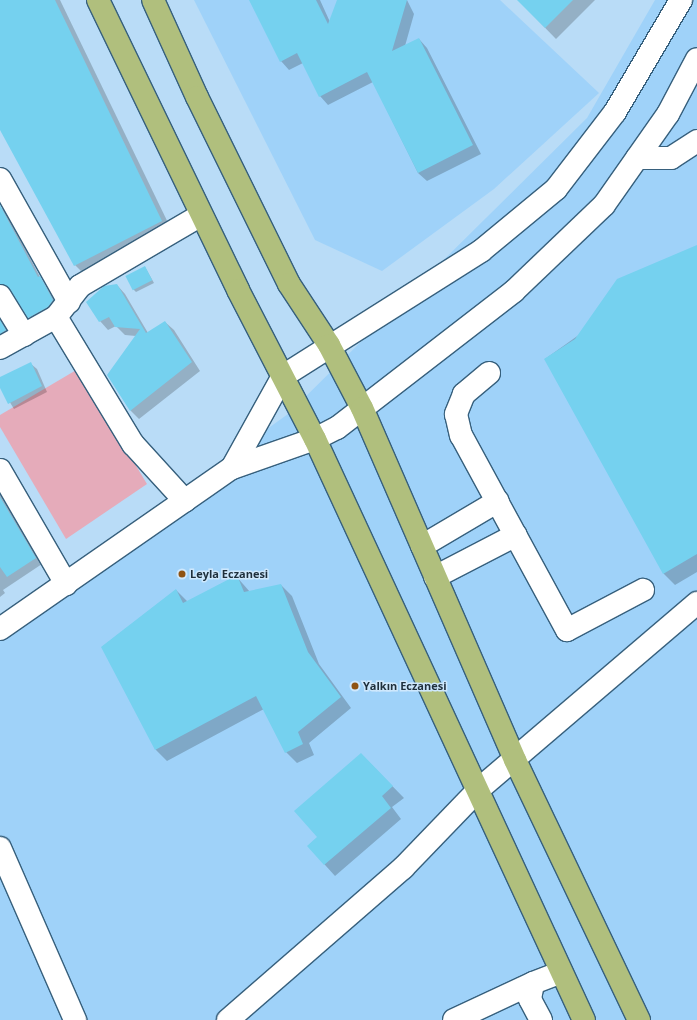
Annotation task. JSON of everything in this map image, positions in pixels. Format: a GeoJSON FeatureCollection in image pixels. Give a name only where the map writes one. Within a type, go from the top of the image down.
{"type":"FeatureCollection","features":[{"type":"Feature","properties":{"kind":"main road"},"geometry":{"type":"LineString","coordinates":[[98,0],[201,215],[315,439],[584,1020]]}},
{"type":"Feature","properties":{"kind":"main road"},"geometry":{"type":"LineString","coordinates":[[153,0],[197,97],[289,284],[330,345],[362,408],[515,760],[639,1020]]}},
{"type":"Feature","properties":{"kind":"street"},"geometry":{"type":"LineString","coordinates":[[232,468],[283,376],[480,251],[556,189],[615,112],[680,1]]}},
{"type":"Feature","properties":{"kind":"street"},"geometry":{"type":"LineString","coordinates":[[0,629],[232,468],[315,439],[337,428],[514,291],[604,204],[668,114],[697,59]]}},
{"type":"Feature","properties":{"kind":"street"},"geometry":{"type":"LineString","coordinates":[[637,158],[671,158],[697,141]]}},
{"type":"Feature","properties":{"kind":"street"},"geometry":{"type":"LineString","coordinates":[[0,179],[62,310],[133,444],[185,501]]}},
{"type":"Feature","properties":{"kind":"street"},"geometry":{"type":"LineString","coordinates":[[0,348],[24,335],[62,310],[80,286],[201,215]]}},
{"type":"Feature","properties":{"kind":"street"},"geometry":{"type":"LineString","coordinates":[[0,296],[24,335]]}},
{"type":"Feature","properties":{"kind":"street"},"geometry":{"type":"LineString","coordinates":[[489,373],[464,394],[456,414],[461,435],[567,630],[643,590]]}},
{"type":"Feature","properties":{"kind":"street"},"geometry":{"type":"LineString","coordinates":[[0,470],[66,584]]}},
{"type":"Feature","properties":{"kind":"street"},"geometry":{"type":"LineString","coordinates":[[422,546],[498,501]]}},
{"type":"Feature","properties":{"kind":"street"},"geometry":{"type":"LineString","coordinates":[[435,577],[516,535]]}},
{"type":"Feature","properties":{"kind":"street"},"geometry":{"type":"LineString","coordinates":[[228,1020],[403,868],[478,790],[515,760],[697,603]]}},
{"type":"Feature","properties":{"kind":"street"},"geometry":{"type":"LineString","coordinates":[[0,848],[17,882],[75,1020]]}},
{"type":"Feature","properties":{"kind":"street"},"geometry":{"type":"LineString","coordinates":[[454,1020],[533,983],[561,972]]}},
{"type":"Feature","properties":{"kind":"street"},"geometry":{"type":"LineString","coordinates":[[533,983],[530,999],[541,1020]]}},
{"type":"Feature","properties":{"kind":"shaded area"},"geometry":{"type":"Polygon","coordinates":[[[194,0],[500,0],[599,93],[494,189],[382,271],[315,240],[194,0]]]}},
{"type":"Feature","properties":{"kind":"shaded area"},"geometry":{"type":"Polygon","coordinates":[[[655,0],[697,0],[697,1020],[0,1020],[0,622],[288,414],[587,118],[655,0]]]}},
{"type":"Feature","properties":{"kind":"shaded area"},"geometry":{"type":"Polygon","coordinates":[[[78,369],[147,484],[66,539],[0,427],[0,415],[78,369]]]}},
{"type":"Feature","properties":{"kind":"building"},"geometry":{"type":"Polygon","coordinates":[[[0,0],[55,0],[162,221],[74,266],[0,130],[0,0]]]}},
{"type":"Feature","properties":{"kind":"building"},"geometry":{"type":"Polygon","coordinates":[[[249,0],[316,0],[328,24],[337,0],[407,0],[392,51],[419,38],[473,145],[418,173],[367,72],[319,97],[297,53],[280,62],[249,0]]]}},
{"type":"Feature","properties":{"kind":"building"},"geometry":{"type":"Polygon","coordinates":[[[517,0],[573,0],[545,28],[517,0]]]}},
{"type":"Feature","properties":{"kind":"building"},"geometry":{"type":"Polygon","coordinates":[[[0,205],[38,277],[40,276],[53,300],[48,307],[28,318],[10,289],[0,284],[0,205]]]}},
{"type":"Feature","properties":{"kind":"building"},"geometry":{"type":"Polygon","coordinates":[[[697,245],[697,554],[663,574],[544,359],[575,339],[617,279],[697,245]]]}},
{"type":"Feature","properties":{"kind":"building"},"geometry":{"type":"Polygon","coordinates":[[[145,266],[152,280],[133,290],[125,276],[145,266]]]}},
{"type":"Feature","properties":{"kind":"building"},"geometry":{"type":"Polygon","coordinates":[[[117,284],[146,333],[165,321],[192,362],[130,411],[107,375],[140,329],[115,327],[109,317],[99,322],[86,302],[104,286],[117,284]]]}},
{"type":"Feature","properties":{"kind":"building"},"geometry":{"type":"Polygon","coordinates":[[[0,320],[6,330],[0,334],[0,320]]]}},
{"type":"Feature","properties":{"kind":"building"},"geometry":{"type":"Polygon","coordinates":[[[31,362],[42,386],[8,404],[0,388],[0,377],[31,362]]]}},
{"type":"Feature","properties":{"kind":"building"},"geometry":{"type":"Polygon","coordinates":[[[0,497],[36,558],[7,577],[0,567],[0,497]]]}},
{"type":"Feature","properties":{"kind":"building"},"geometry":{"type":"Polygon","coordinates":[[[237,575],[244,592],[281,584],[308,652],[341,697],[298,732],[303,744],[285,753],[256,696],[155,750],[101,647],[176,589],[183,603],[237,575]]]}},
{"type":"Feature","properties":{"kind":"building"},"geometry":{"type":"Polygon","coordinates":[[[361,753],[393,786],[382,796],[391,808],[324,865],[307,846],[317,837],[294,811],[361,753]]]}},
{"type":"Feature","properties":{"kind":"place","name":"Leyla Eczanesi"},"geometry":{"type":"Point","coordinates":[182,574]}},
{"type":"Feature","properties":{"kind":"place","name":"Yalkın Eczanesi"},"geometry":{"type":"Point","coordinates":[355,686]}}]}
